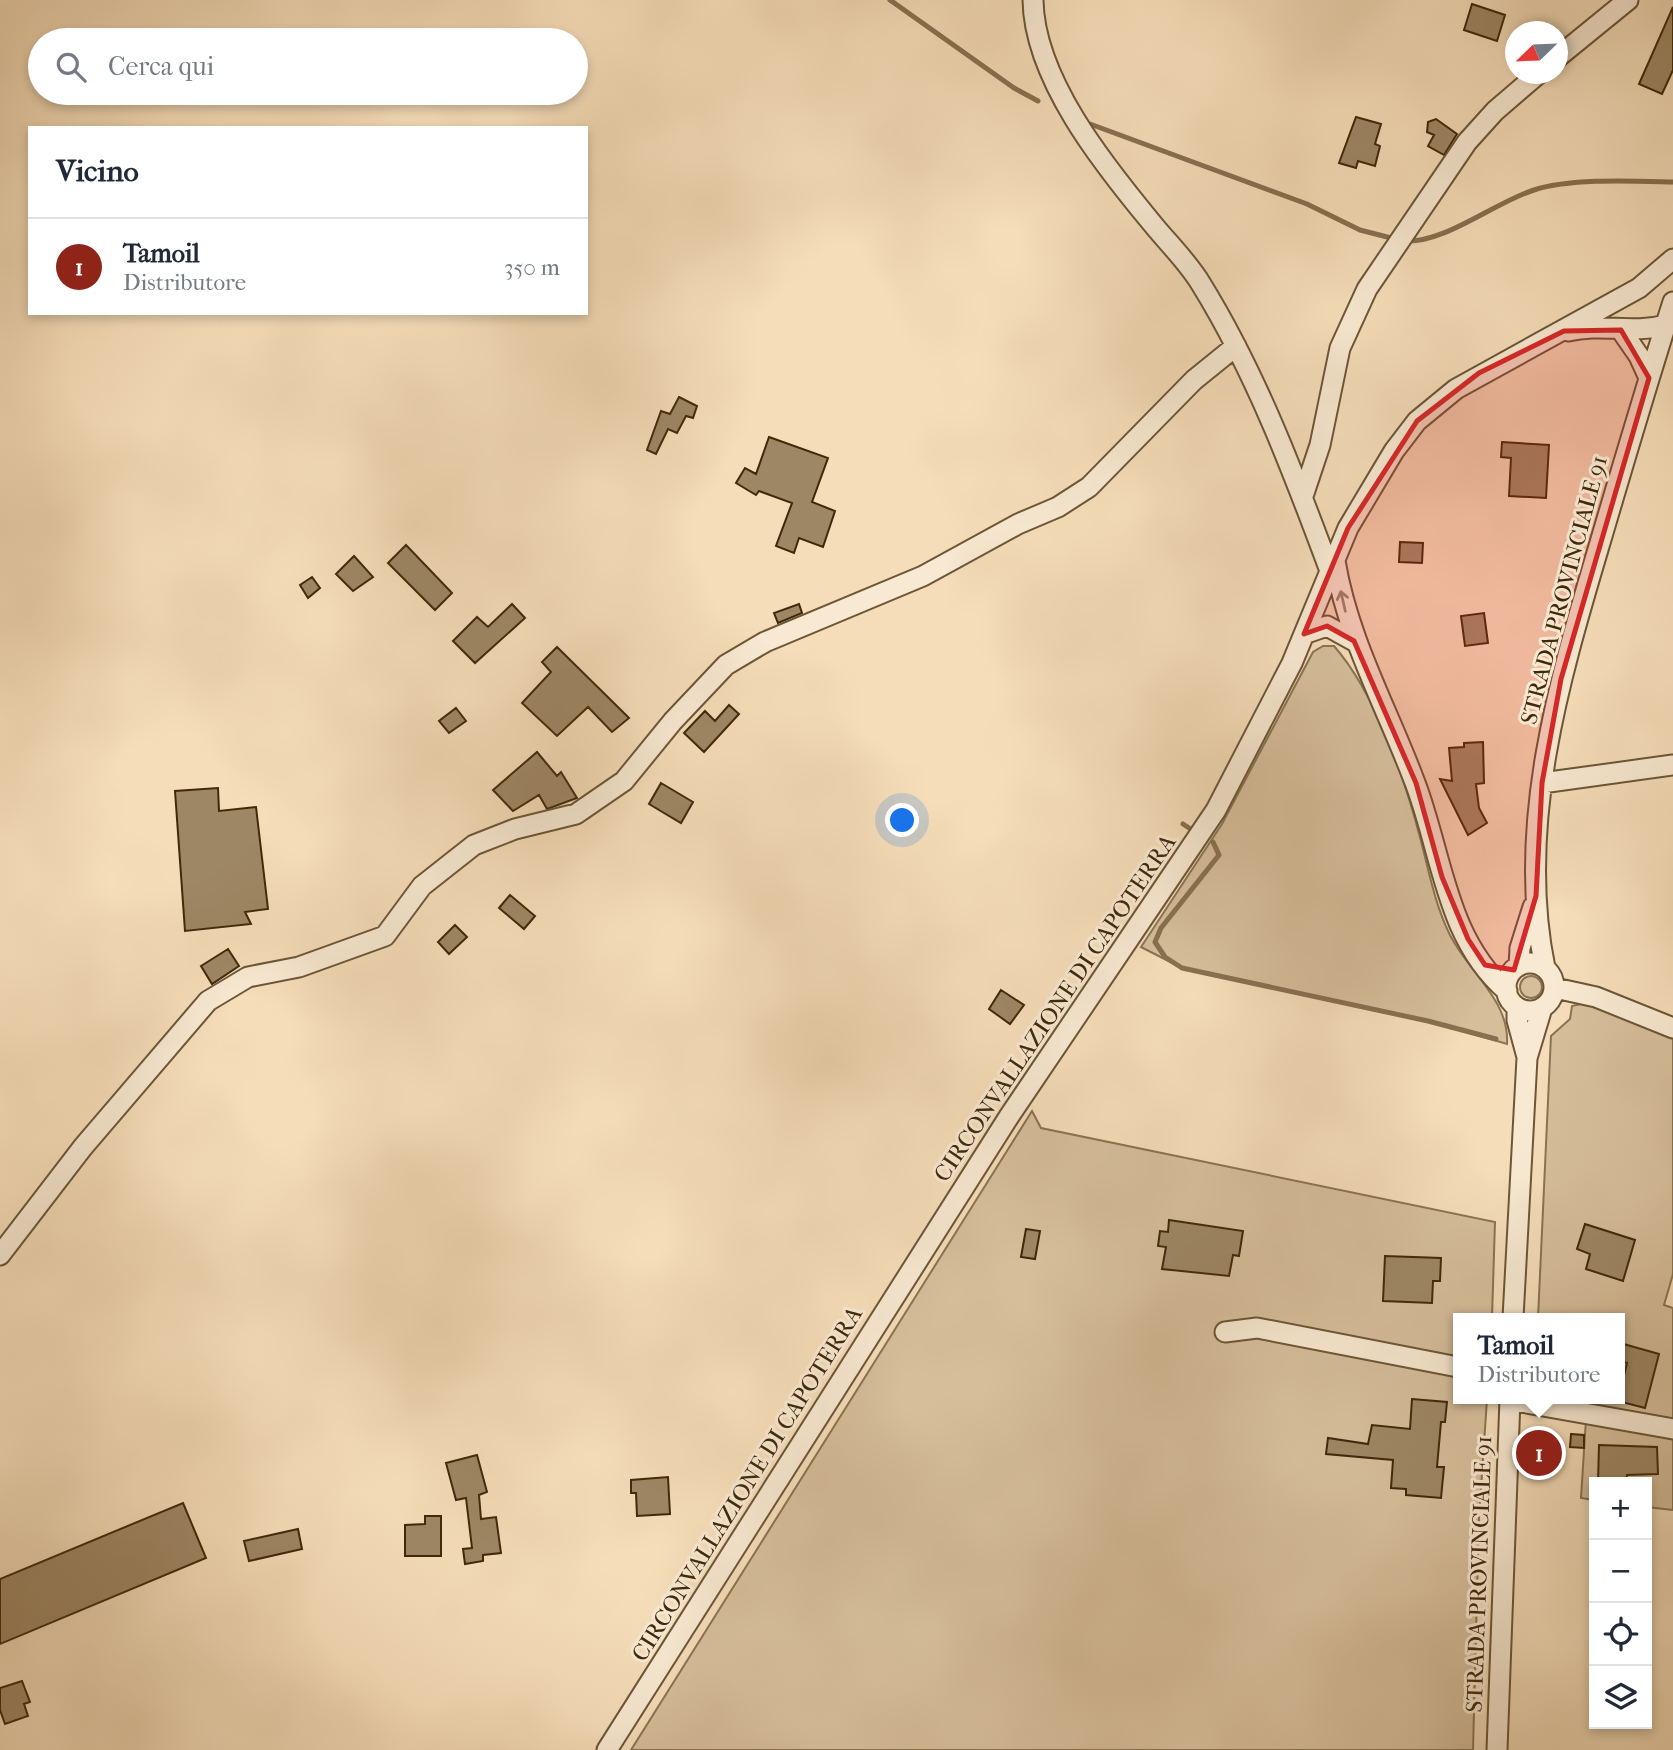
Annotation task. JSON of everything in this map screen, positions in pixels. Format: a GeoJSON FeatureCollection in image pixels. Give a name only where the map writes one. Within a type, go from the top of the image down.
{"type":"FeatureCollection","features":[{"type":"Feature","properties":{"kind":"street"},"geometry":{"type":"LineString","coordinates":[[1033,0],[1034,24],[1047,64],[1084,134],[1200,282],[1236,346],[1303,496],[1318,539],[1333,565],[1354,641],[1416,783],[1451,905],[1492,978],[1512,999],[1534,1011],[1542,1009]]}},
{"type":"Feature","properties":{"kind":"street"},"geometry":{"type":"LineString","coordinates":[[1568,49],[1628,0]]}},
{"type":"Feature","properties":{"kind":"street"},"geometry":{"type":"LineString","coordinates":[[1303,496],[1320,445],[1346,330],[1367,289],[1411,220],[1467,142],[1495,111],[1526,84]]}},
{"type":"Feature","properties":{"kind":"street"},"geometry":{"type":"LineString","coordinates":[[1564,331],[1578,320],[1639,288],[1673,259]]}},
{"type":"Feature","properties":{"kind":"street"},"geometry":{"type":"LineString","coordinates":[[1639,288],[1673,303]]}},
{"type":"Feature","properties":{"kind":"street","name":"STRADA PROVINCIALE 91"},"geometry":{"type":"LineString","coordinates":[[1536,896],[1542,783],[1549,733],[1569,649],[1673,303]]}},
{"type":"Feature","properties":{"kind":"street"},"geometry":{"type":"LineString","coordinates":[[1564,331],[1606,326],[1645,331],[1666,325]]}},
{"type":"Feature","properties":{"kind":"street"},"geometry":{"type":"LineString","coordinates":[[1621,330],[1639,356],[1649,378]]}},
{"type":"Feature","properties":{"kind":"street","name":"CIRCONVALLAZIONE DI CAPOTERRA"},"geometry":{"type":"LineString","coordinates":[[607,1750],[1010,1115],[1216,810],[1304,634],[1345,534],[1367,492],[1417,421],[1479,373],[1564,331]]}},
{"type":"Feature","properties":{"kind":"street"},"geometry":{"type":"LineString","coordinates":[[0,1255],[83,1147],[208,1002],[248,977],[299,967],[385,936],[422,886],[474,845],[515,829],[576,814],[624,781],[673,720],[726,665],[765,642],[923,576],[1089,487],[1194,380],[1236,346]]}},
{"type":"Feature","properties":{"kind":"street"},"geometry":{"type":"LineString","coordinates":[[1318,539],[1328,541],[1345,534]]}},
{"type":"Feature","properties":{"kind":"street"},"geometry":{"type":"LineString","coordinates":[[1304,634],[1327,626],[1354,641]]}},
{"type":"Feature","properties":{"kind":"street"},"geometry":{"type":"LineString","coordinates":[[1542,783],[1673,765]]}},
{"type":"Feature","properties":{"kind":"street"},"geometry":{"type":"LineString","coordinates":[[1517,968],[1520,948],[1536,896]]}},
{"type":"Feature","properties":{"kind":"street"},"geometry":{"type":"LineString","coordinates":[[1536,896],[1545,968]]}},
{"type":"Feature","properties":{"kind":"street"},"geometry":{"type":"LineString","coordinates":[[1513,1313],[1527,1058],[1542,1009],[1555,988],[1551,973],[1531,962],[1517,968],[1507,979],[1527,1058]]}},
{"type":"Feature","properties":{"kind":"street"},"geometry":{"type":"LineString","coordinates":[[1485,965],[1517,968]]}},
{"type":"Feature","properties":{"kind":"street"},"geometry":{"type":"LineString","coordinates":[[1555,988],[1596,997],[1673,1028]]}},
{"type":"Feature","properties":{"kind":"street"},"geometry":{"type":"LineString","coordinates":[[1225,1332],[1257,1328],[1453,1366]]}},
{"type":"Feature","properties":{"kind":"street","name":"STRADA PROVINCIALE 91"},"geometry":{"type":"LineString","coordinates":[[1497,1750],[1510,1404]]}},
{"type":"Feature","properties":{"kind":"street"},"geometry":{"type":"LineString","coordinates":[[1537,1404],[1673,1429]]}},
{"type":"Feature","properties":{"kind":"highlighted area"},"geometry":{"type":"Polygon","coordinates":[[[1621,330],[1649,378],[1561,679],[1542,783],[1536,896],[1514,970],[1485,965],[1468,939],[1442,877],[1416,783],[1354,641],[1327,626],[1304,634],[1348,528],[1417,421],[1479,373],[1564,331],[1621,330]]]}},
{"type":"Feature","properties":{"kind":"shaded area"},"geometry":{"type":"Polygon","coordinates":[[[1323,646],[1334,646],[1376,712],[1407,791],[1444,922],[1457,947],[1502,1013],[1507,1044],[1428,1021],[1182,968],[1141,947],[1222,824],[1313,652],[1323,646]]]}},
{"type":"Feature","properties":{"kind":"shaded area"},"geometry":{"type":"Polygon","coordinates":[[[1531,976],[1539,979],[1542,987],[1539,995],[1531,998],[1523,995],[1520,987],[1523,979],[1531,976]]]}},
{"type":"Feature","properties":{"kind":"shaded area"},"geometry":{"type":"Polygon","coordinates":[[[1585,1003],[1608,1008],[1673,1038],[1673,1274],[1664,1305],[1673,1308],[1673,1510],[1652,1508],[1652,1477],[1589,1477],[1589,1499],[1581,1498],[1586,1419],[1546,1404],[1625,1404],[1625,1313],[1538,1313],[1551,1036],[1570,1019],[1572,1006],[1585,1003]]]}},
{"type":"Feature","properties":{"kind":"shaded area"},"geometry":{"type":"Polygon","coordinates":[[[1032,1111],[1041,1128],[1495,1222],[1492,1313],[1453,1313],[1453,1404],[1487,1404],[1479,1518],[1473,1750],[631,1750],[1032,1111]]]}},
{"type":"Feature","properties":{"kind":"building"},"geometry":{"type":"Polygon","coordinates":[[[1472,4],[1505,15],[1497,41],[1464,30],[1472,4]]]}},
{"type":"Feature","properties":{"kind":"building"},"geometry":{"type":"Polygon","coordinates":[[[1673,7],[1673,70],[1662,94],[1639,84],[1673,7]]]}},
{"type":"Feature","properties":{"kind":"building"},"geometry":{"type":"Polygon","coordinates":[[[1356,117],[1381,124],[1375,144],[1380,146],[1375,166],[1358,161],[1356,168],[1339,163],[1356,117]]]}},
{"type":"Feature","properties":{"kind":"building"},"geometry":{"type":"Polygon","coordinates":[[[1436,119],[1457,134],[1444,155],[1428,146],[1434,135],[1427,132],[1428,122],[1436,119]]]}},
{"type":"Feature","properties":{"kind":"building"},"geometry":{"type":"Polygon","coordinates":[[[679,397],[697,406],[693,418],[686,416],[677,433],[668,429],[656,454],[647,450],[661,411],[670,414],[679,397]]]}},
{"type":"Feature","properties":{"kind":"building"},"geometry":{"type":"Polygon","coordinates":[[[769,437],[828,458],[812,502],[835,511],[823,547],[799,538],[794,553],[776,546],[792,503],[759,491],[756,495],[736,483],[745,468],[756,474],[769,437]]]}},
{"type":"Feature","properties":{"kind":"building"},"geometry":{"type":"Polygon","coordinates":[[[1502,442],[1549,445],[1546,498],[1509,496],[1511,458],[1501,457],[1502,442]]]}},
{"type":"Feature","properties":{"kind":"building"},"geometry":{"type":"Polygon","coordinates":[[[1400,542],[1423,543],[1422,563],[1399,562],[1400,542]]]}},
{"type":"Feature","properties":{"kind":"building"},"geometry":{"type":"Polygon","coordinates":[[[406,545],[452,593],[435,610],[388,563],[406,545]]]}},
{"type":"Feature","properties":{"kind":"building"},"geometry":{"type":"Polygon","coordinates":[[[354,556],[373,577],[353,591],[336,574],[354,556]]]}},
{"type":"Feature","properties":{"kind":"building"},"geometry":{"type":"Polygon","coordinates":[[[312,577],[320,588],[308,598],[300,585],[312,577]]]}},
{"type":"Feature","properties":{"kind":"building"},"geometry":{"type":"Polygon","coordinates":[[[512,604],[525,618],[475,663],[453,641],[477,617],[488,627],[512,604]]]}},
{"type":"Feature","properties":{"kind":"building"},"geometry":{"type":"Polygon","coordinates":[[[799,604],[802,613],[778,623],[774,613],[799,604]]]}},
{"type":"Feature","properties":{"kind":"building"},"geometry":{"type":"Polygon","coordinates":[[[1484,613],[1488,643],[1465,646],[1461,616],[1484,613]]]}},
{"type":"Feature","properties":{"kind":"building"},"geometry":{"type":"Polygon","coordinates":[[[557,647],[629,718],[612,732],[588,707],[557,736],[522,703],[551,672],[542,662],[557,647]]]}},
{"type":"Feature","properties":{"kind":"building"},"geometry":{"type":"Polygon","coordinates":[[[729,705],[739,714],[704,752],[684,733],[705,711],[715,721],[729,705]]]}},
{"type":"Feature","properties":{"kind":"building"},"geometry":{"type":"Polygon","coordinates":[[[456,708],[466,721],[449,733],[439,721],[456,708]]]}},
{"type":"Feature","properties":{"kind":"building"},"geometry":{"type":"Polygon","coordinates":[[[1483,742],[1484,783],[1476,784],[1479,808],[1487,823],[1468,835],[1440,779],[1452,781],[1449,748],[1464,747],[1464,743],[1483,742]]]}},
{"type":"Feature","properties":{"kind":"building"},"geometry":{"type":"Polygon","coordinates":[[[537,752],[557,776],[561,772],[577,798],[547,809],[539,795],[513,811],[493,790],[537,752]]]}},
{"type":"Feature","properties":{"kind":"building"},"geometry":{"type":"Polygon","coordinates":[[[661,783],[693,802],[681,823],[649,804],[661,783]]]}},
{"type":"Feature","properties":{"kind":"building"},"geometry":{"type":"Polygon","coordinates":[[[218,788],[219,811],[256,807],[268,909],[245,912],[251,924],[185,931],[175,791],[218,788]]]}},
{"type":"Feature","properties":{"kind":"building"},"geometry":{"type":"Polygon","coordinates":[[[510,895],[535,916],[524,929],[499,908],[510,895]]]}},
{"type":"Feature","properties":{"kind":"building"},"geometry":{"type":"Polygon","coordinates":[[[455,925],[467,937],[449,954],[438,942],[455,925]]]}},
{"type":"Feature","properties":{"kind":"building"},"geometry":{"type":"Polygon","coordinates":[[[228,949],[239,966],[212,984],[201,966],[228,949]]]}},
{"type":"Feature","properties":{"kind":"building"},"geometry":{"type":"Polygon","coordinates":[[[1001,990],[1024,1005],[1010,1024],[989,1009],[1001,990]]]}},
{"type":"Feature","properties":{"kind":"building"},"geometry":{"type":"Polygon","coordinates":[[[1169,1220],[1243,1231],[1239,1256],[1233,1255],[1229,1276],[1162,1269],[1166,1247],[1158,1246],[1160,1231],[1168,1232],[1169,1220]]]}},
{"type":"Feature","properties":{"kind":"building"},"geometry":{"type":"Polygon","coordinates":[[[1585,1224],[1635,1240],[1623,1281],[1586,1269],[1590,1254],[1577,1249],[1585,1224]]]}},
{"type":"Feature","properties":{"kind":"building"},"geometry":{"type":"Polygon","coordinates":[[[1026,1229],[1040,1231],[1035,1259],[1021,1257],[1026,1229]]]}},
{"type":"Feature","properties":{"kind":"building"},"geometry":{"type":"Polygon","coordinates":[[[1385,1256],[1441,1258],[1440,1281],[1433,1281],[1432,1303],[1383,1301],[1385,1256]]]}},
{"type":"Feature","properties":{"kind":"building"},"geometry":{"type":"Polygon","coordinates":[[[1625,1344],[1659,1354],[1645,1408],[1625,1403],[1625,1344]]]}},
{"type":"Feature","properties":{"kind":"building"},"geometry":{"type":"Polygon","coordinates":[[[1412,1399],[1447,1402],[1445,1422],[1441,1422],[1437,1467],[1444,1467],[1441,1498],[1406,1495],[1406,1489],[1391,1488],[1393,1460],[1326,1454],[1328,1438],[1368,1444],[1372,1425],[1410,1429],[1412,1399]]]}},
{"type":"Feature","properties":{"kind":"building"},"geometry":{"type":"Polygon","coordinates":[[[1571,1434],[1584,1435],[1584,1448],[1570,1447],[1571,1434]]]}},
{"type":"Feature","properties":{"kind":"building"},"geometry":{"type":"Polygon","coordinates":[[[1599,1445],[1657,1447],[1658,1474],[1598,1477],[1599,1445]]]}},
{"type":"Feature","properties":{"kind":"building"},"geometry":{"type":"Polygon","coordinates":[[[477,1455],[487,1492],[479,1495],[481,1519],[496,1517],[501,1553],[483,1555],[483,1561],[465,1564],[463,1549],[472,1548],[466,1498],[456,1500],[446,1463],[477,1455]]]}},
{"type":"Feature","properties":{"kind":"building"},"geometry":{"type":"Polygon","coordinates":[[[668,1477],[670,1514],[637,1516],[636,1493],[631,1493],[631,1480],[668,1477]]]}},
{"type":"Feature","properties":{"kind":"building"},"geometry":{"type":"Polygon","coordinates":[[[183,1503],[206,1558],[0,1644],[0,1579],[183,1503]]]}},
{"type":"Feature","properties":{"kind":"building"},"geometry":{"type":"Polygon","coordinates":[[[425,1516],[441,1516],[441,1556],[405,1556],[405,1525],[425,1524],[425,1516]]]}},
{"type":"Feature","properties":{"kind":"building"},"geometry":{"type":"Polygon","coordinates":[[[298,1529],[302,1549],[249,1561],[244,1541],[298,1529]]]}},
{"type":"Feature","properties":{"kind":"building"},"geometry":{"type":"Polygon","coordinates":[[[22,1681],[30,1702],[24,1704],[28,1716],[5,1724],[0,1710],[0,1688],[22,1681]]]}},
{"type":"Feature","properties":{"kind":"waterway"},"geometry":{"type":"LineString","coordinates":[[890,0],[1014,88],[1038,101]]}},
{"type":"Feature","properties":{"kind":"waterway"},"geometry":{"type":"LineString","coordinates":[[1090,124],[1307,204],[1360,230],[1395,239]]}},
{"type":"Feature","properties":{"kind":"waterway"},"geometry":{"type":"LineString","coordinates":[[1404,241],[1436,236],[1519,196],[1549,186],[1602,181],[1673,182]]}},
{"type":"Feature","properties":{"kind":"waterway"},"geometry":{"type":"LineString","coordinates":[[1183,824],[1189,828]]}},
{"type":"Feature","properties":{"kind":"waterway"},"geometry":{"type":"LineString","coordinates":[[1213,842],[1219,855],[1161,928],[1155,942],[1165,957],[1182,968],[1428,1021],[1496,1039]]}},
{"type":"Feature","properties":{"kind":"place","name":"Tamoil"},"geometry":{"type":"Point","coordinates":[1539,1453]}}]}
